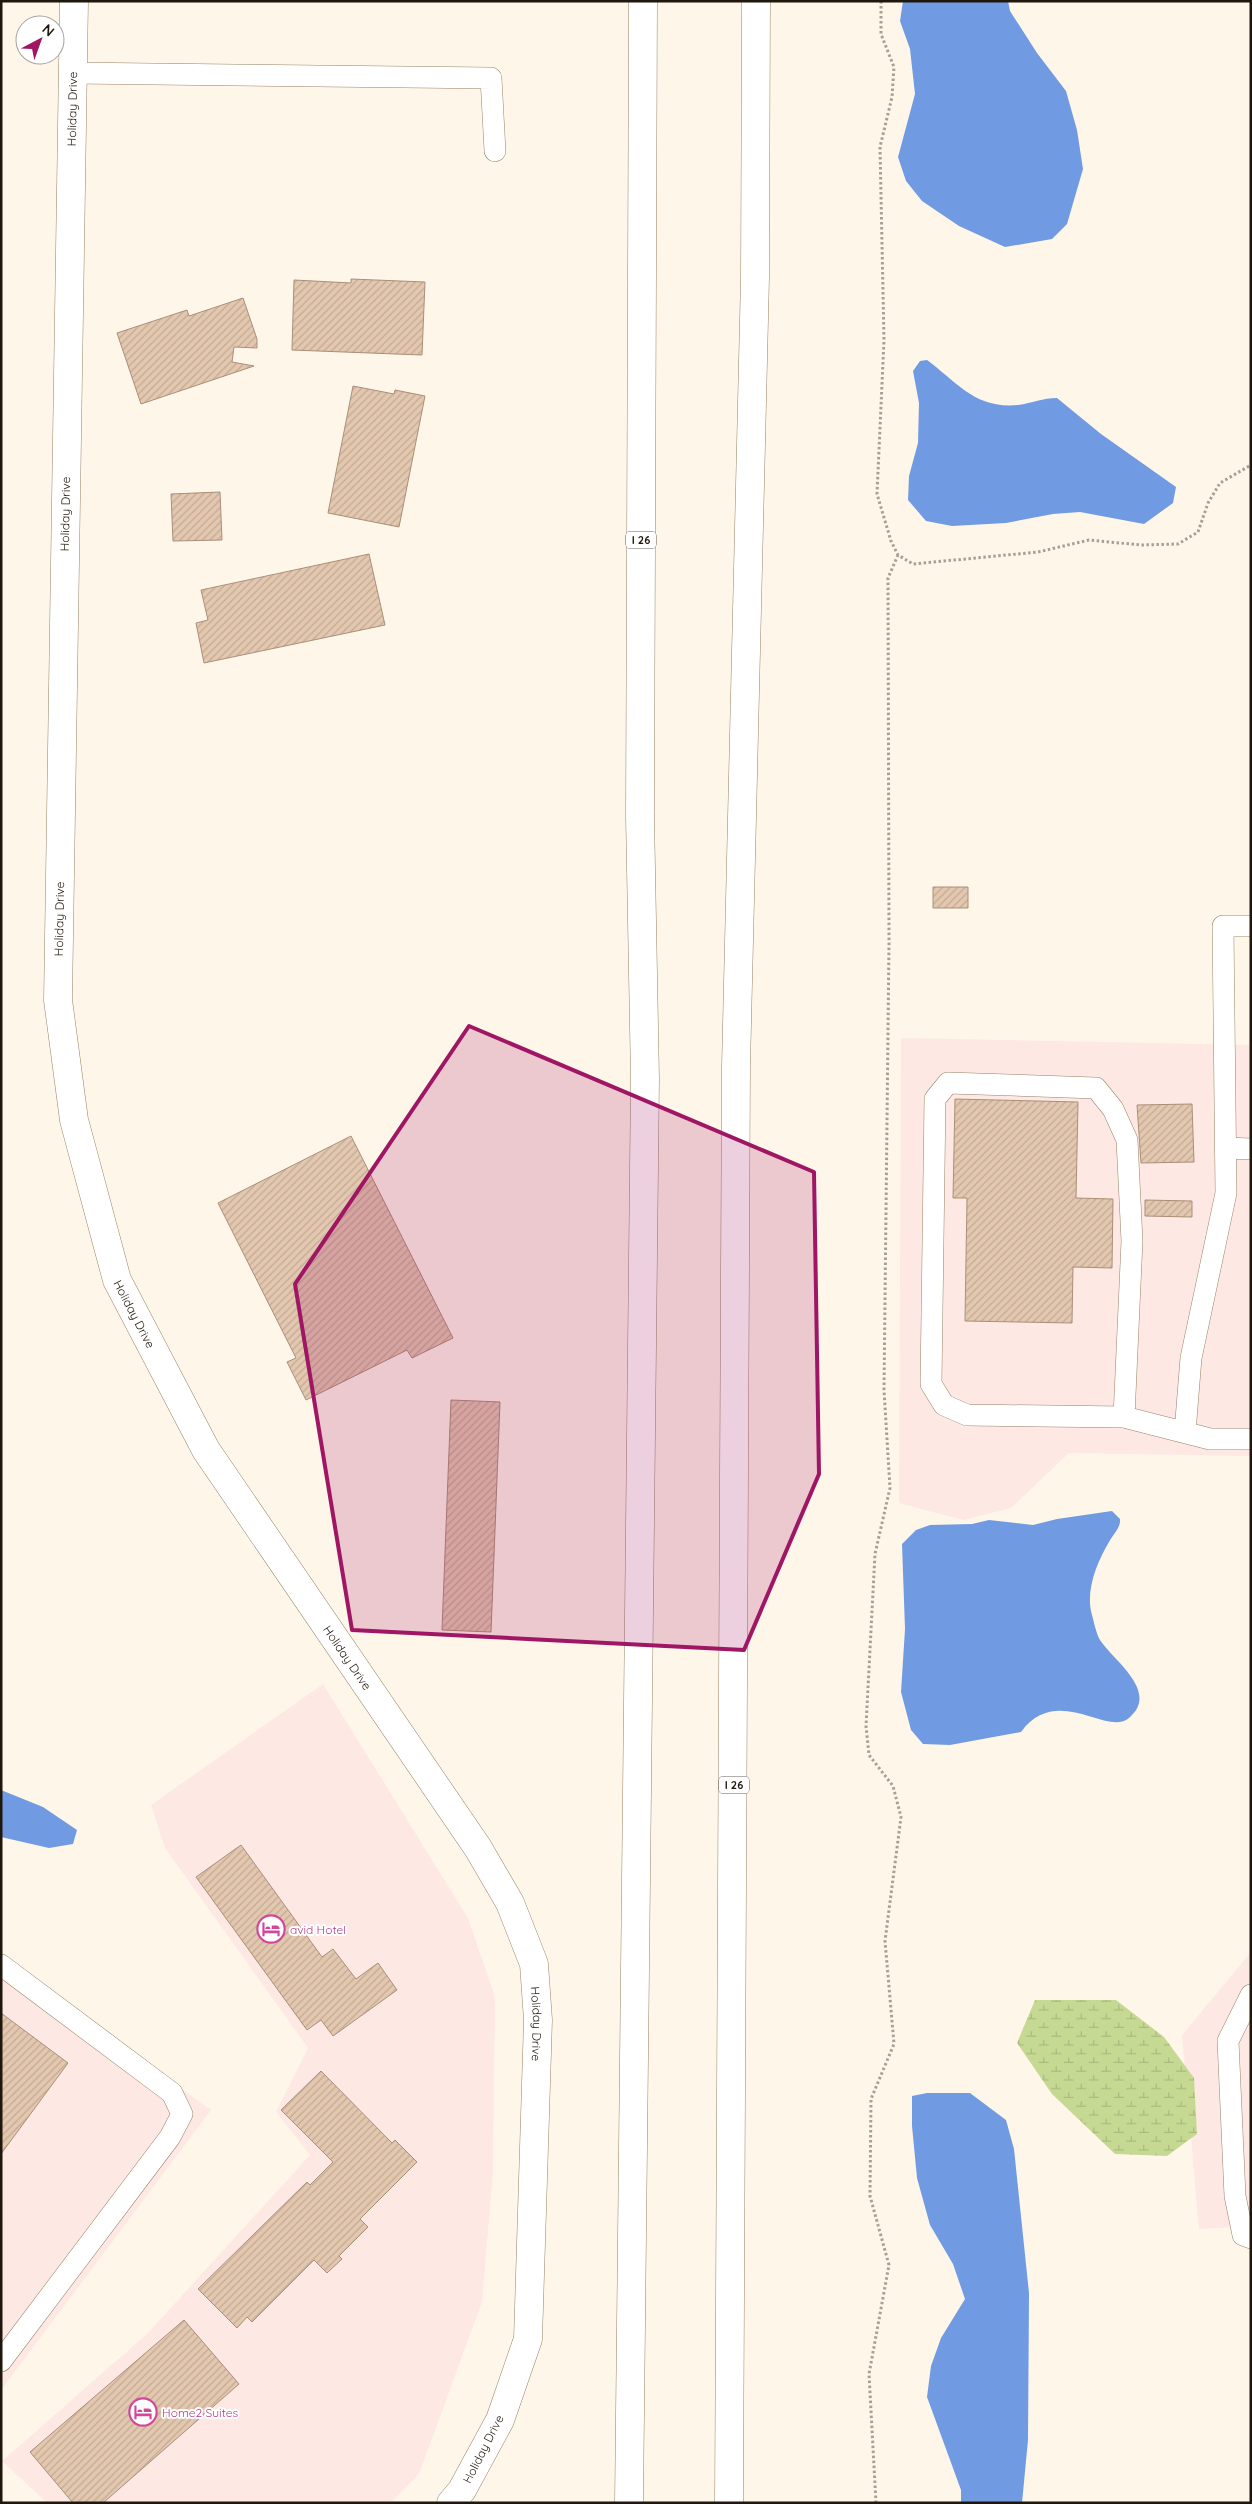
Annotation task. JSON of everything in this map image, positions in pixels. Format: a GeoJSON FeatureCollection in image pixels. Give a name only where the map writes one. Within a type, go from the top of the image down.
{"type":"FeatureCollection","features":[{"type":"Feature","properties":{"kind":"main road","name":"Holiday Drive"},"geometry":{"type":"LineString","coordinates":[[74,1],[58,1000],[74,1120],[117,1280],[206,1450],[478,1848],[510,1903],[534,1964],[538,2020],[528,2339],[500,2420],[462,2490],[451,2503]]}},
{"type":"Feature","properties":{"kind":"main road","name":"I 26"},"geometry":{"type":"LineString","coordinates":[[629,2503],[645,1079],[640,816],[643,1]]}},
{"type":"Feature","properties":{"kind":"main road","name":"I 26"},"geometry":{"type":"LineString","coordinates":[[729,2503],[736,1076],[755,278],[756,1]]}},
{"type":"Feature","properties":{"kind":"lane"},"geometry":{"type":"LineString","coordinates":[[72,73],[492,78],[495,151]]}},
{"type":"Feature","properties":{"kind":"lane"},"geometry":{"type":"LineString","coordinates":[[1185,1432],[1191,1358],[1226,1193],[1223,926],[1251,926]]}},
{"type":"Feature","properties":{"kind":"lane"},"geometry":{"type":"LineString","coordinates":[[1124,1417],[1132,1241],[1127,1140],[1112,1109],[1096,1088],[948,1083],[934,1099],[931,1384],[944,1405],[966,1415],[1124,1417],[1210,1439],[1251,1440]]}},
{"type":"Feature","properties":{"kind":"lane"},"geometry":{"type":"LineString","coordinates":[[1226,1148],[1251,1149]]}},
{"type":"Feature","properties":{"kind":"lane"},"geometry":{"type":"LineString","coordinates":[[1,1965],[172,2093],[182,2114],[170,2137],[1,2361]]}},
{"type":"Feature","properties":{"kind":"lane"},"geometry":{"type":"LineString","coordinates":[[1251,1995],[1228,2041],[1243,2183],[1243,2235],[1251,2238]]}},
{"type":"Feature","properties":{"kind":"path"},"geometry":{"type":"LineString","coordinates":[[881,1],[881,34],[894,67],[892,97],[880,147],[884,340],[877,494],[891,540],[898,555],[913,564],[1038,552],[1089,540],[1141,545],[1178,544],[1198,532],[1208,503],[1220,483],[1251,465]]}},
{"type":"Feature","properties":{"kind":"path"},"geometry":{"type":"LineString","coordinates":[[876,2503],[869,2374],[889,2265],[870,2196],[872,2099],[894,2044],[885,1941],[901,1817],[893,1786],[870,1755],[866,1726],[875,1554],[890,1488],[884,1390],[889,944],[888,578],[898,555]]}},
{"type":"Feature","properties":{"kind":"highlighted area"},"geometry":{"type":"Polygon","coordinates":[[[469,1026],[814,1172],[819,1474],[744,1650],[352,1630],[295,1284],[469,1026]]]}},
{"type":"Feature","properties":{"kind":"shaded area"},"geometry":{"type":"Polygon","coordinates":[[[901,1038],[1251,1045],[1251,1456],[1069,1453],[1011,1508],[963,1520],[899,1503],[901,1038]]]}},
{"type":"Feature","properties":{"kind":"shaded area"},"geometry":{"type":"Polygon","coordinates":[[[323,1684],[468,1918],[495,1997],[493,2171],[482,2302],[419,2474],[391,2503],[47,2503],[2,2461],[148,2333],[310,2155],[276,2112],[308,2048],[165,1848],[151,1805],[323,1684]]]}},
{"type":"Feature","properties":{"kind":"shaded area"},"geometry":{"type":"Polygon","coordinates":[[[1251,1952],[1251,2226],[1199,2229],[1182,2035],[1251,1952]]]}},
{"type":"Feature","properties":{"kind":"shaded area"},"geometry":{"type":"Polygon","coordinates":[[[1,1959],[211,2110],[1,2390],[1,1959]]]}},
{"type":"Feature","properties":{"kind":"green space"},"geometry":{"type":"Polygon","coordinates":[[[1035,2000],[1116,2000],[1164,2037],[1194,2078],[1197,2134],[1167,2156],[1115,2154],[1052,2094],[1017,2043],[1035,2000]]]}},
{"type":"Feature","properties":{"kind":"water"},"geometry":{"type":"Polygon","coordinates":[[[903,1],[1008,1],[1010,11],[1037,53],[1066,91],[1077,130],[1083,169],[1067,224],[1052,239],[1005,247],[959,226],[922,201],[906,181],[898,157],[915,94],[910,49],[900,21],[903,1]]]}},
{"type":"Feature","properties":{"kind":"water"},"geometry":{"type":"Polygon","coordinates":[[[927,360],[968,393],[990,403],[1018,405],[1057,398],[1101,434],[1176,487],[1173,503],[1144,524],[1080,512],[1053,514],[1006,523],[952,526],[926,521],[908,500],[909,476],[918,443],[919,403],[913,371],[920,361],[927,360]]]}},
{"type":"Feature","properties":{"kind":"water"},"geometry":{"type":"Polygon","coordinates":[[[1112,1511],[1120,1519],[1120,1522],[1093,1577],[1090,1606],[1100,1640],[1124,1667],[1137,1687],[1140,1698],[1137,1708],[1129,1718],[1120,1722],[1065,1711],[1050,1712],[1035,1718],[1021,1732],[950,1745],[923,1744],[911,1730],[901,1692],[905,1629],[902,1544],[916,1530],[930,1525],[972,1524],[989,1520],[1033,1525],[1057,1519],[1112,1511]]]}},
{"type":"Feature","properties":{"kind":"water"},"geometry":{"type":"Polygon","coordinates":[[[1,1790],[43,1807],[77,1830],[73,1844],[49,1848],[1,1837],[1,1790]]]}},
{"type":"Feature","properties":{"kind":"water"},"geometry":{"type":"Polygon","coordinates":[[[927,2093],[970,2093],[1006,2120],[1014,2149],[1029,2293],[1028,2440],[1022,2503],[961,2503],[961,2490],[927,2397],[931,2366],[941,2338],[965,2299],[953,2264],[930,2225],[917,2178],[912,2126],[912,2096],[927,2093]]]}},
{"type":"Feature","properties":{"kind":"building"},"geometry":{"type":"Polygon","coordinates":[[[351,279],[425,282],[422,355],[292,350],[294,280],[351,283],[351,279]]]}},
{"type":"Feature","properties":{"kind":"building"},"geometry":{"type":"Polygon","coordinates":[[[243,298],[257,339],[257,348],[234,347],[232,362],[254,366],[141,404],[117,333],[187,310],[189,316],[243,298]]]}},
{"type":"Feature","properties":{"kind":"building"},"geometry":{"type":"Polygon","coordinates":[[[353,386],[394,394],[395,390],[425,396],[399,527],[328,513],[353,386]]]}},
{"type":"Feature","properties":{"kind":"building"},"geometry":{"type":"Polygon","coordinates":[[[220,492],[222,540],[173,541],[171,494],[220,492]]]}},
{"type":"Feature","properties":{"kind":"building"},"geometry":{"type":"Polygon","coordinates":[[[369,554],[385,625],[204,663],[196,623],[208,620],[201,590],[369,554]]]}},
{"type":"Feature","properties":{"kind":"building"},"geometry":{"type":"Polygon","coordinates":[[[933,887],[968,887],[968,908],[933,908],[933,887]]]}},
{"type":"Feature","properties":{"kind":"building"},"geometry":{"type":"Polygon","coordinates":[[[955,1099],[1078,1102],[1076,1198],[1113,1199],[1112,1268],[1073,1267],[1072,1323],[965,1321],[967,1198],[953,1198],[955,1099]]]}},
{"type":"Feature","properties":{"kind":"building"},"geometry":{"type":"Polygon","coordinates":[[[1192,1104],[1194,1162],[1141,1163],[1137,1105],[1192,1104]]]}},
{"type":"Feature","properties":{"kind":"building"},"geometry":{"type":"Polygon","coordinates":[[[351,1136],[453,1338],[412,1358],[407,1350],[306,1400],[287,1362],[296,1358],[218,1203],[351,1136]]]}},
{"type":"Feature","properties":{"kind":"building"},"geometry":{"type":"Polygon","coordinates":[[[1145,1200],[1192,1201],[1192,1217],[1145,1216],[1145,1200]]]}},
{"type":"Feature","properties":{"kind":"building"},"geometry":{"type":"Polygon","coordinates":[[[451,1400],[500,1402],[491,1632],[442,1630],[451,1400]]]}},
{"type":"Feature","properties":{"kind":"building"},"geometry":{"type":"Polygon","coordinates":[[[241,1845],[322,1957],[333,1949],[356,1979],[378,1963],[397,1990],[333,2036],[321,2020],[307,2030],[196,1877],[241,1845]]]}},
{"type":"Feature","properties":{"kind":"building"},"geometry":{"type":"Polygon","coordinates":[[[1,2013],[68,2063],[1,2154],[1,2013]]]}},
{"type":"Feature","properties":{"kind":"building"},"geometry":{"type":"Polygon","coordinates":[[[321,2071],[392,2143],[395,2140],[417,2162],[360,2219],[368,2227],[339,2256],[342,2259],[327,2273],[314,2260],[252,2322],[247,2317],[237,2328],[198,2289],[307,2182],[310,2185],[333,2162],[281,2110],[321,2071]]]}},
{"type":"Feature","properties":{"kind":"building","name":"Home2 Suites"},"geometry":{"type":"Polygon","coordinates":[[[184,2320],[239,2384],[103,2503],[73,2503],[30,2452],[184,2320]]]}},
{"type":"Feature","properties":{"kind":"place","name":"avid Hotel"},"geometry":{"type":"Point","coordinates":[271,1929]}},
{"type":"Feature","properties":{"kind":"place","name":"Home2 Suites"},"geometry":{"type":"Point","coordinates":[143,2412]}}]}
